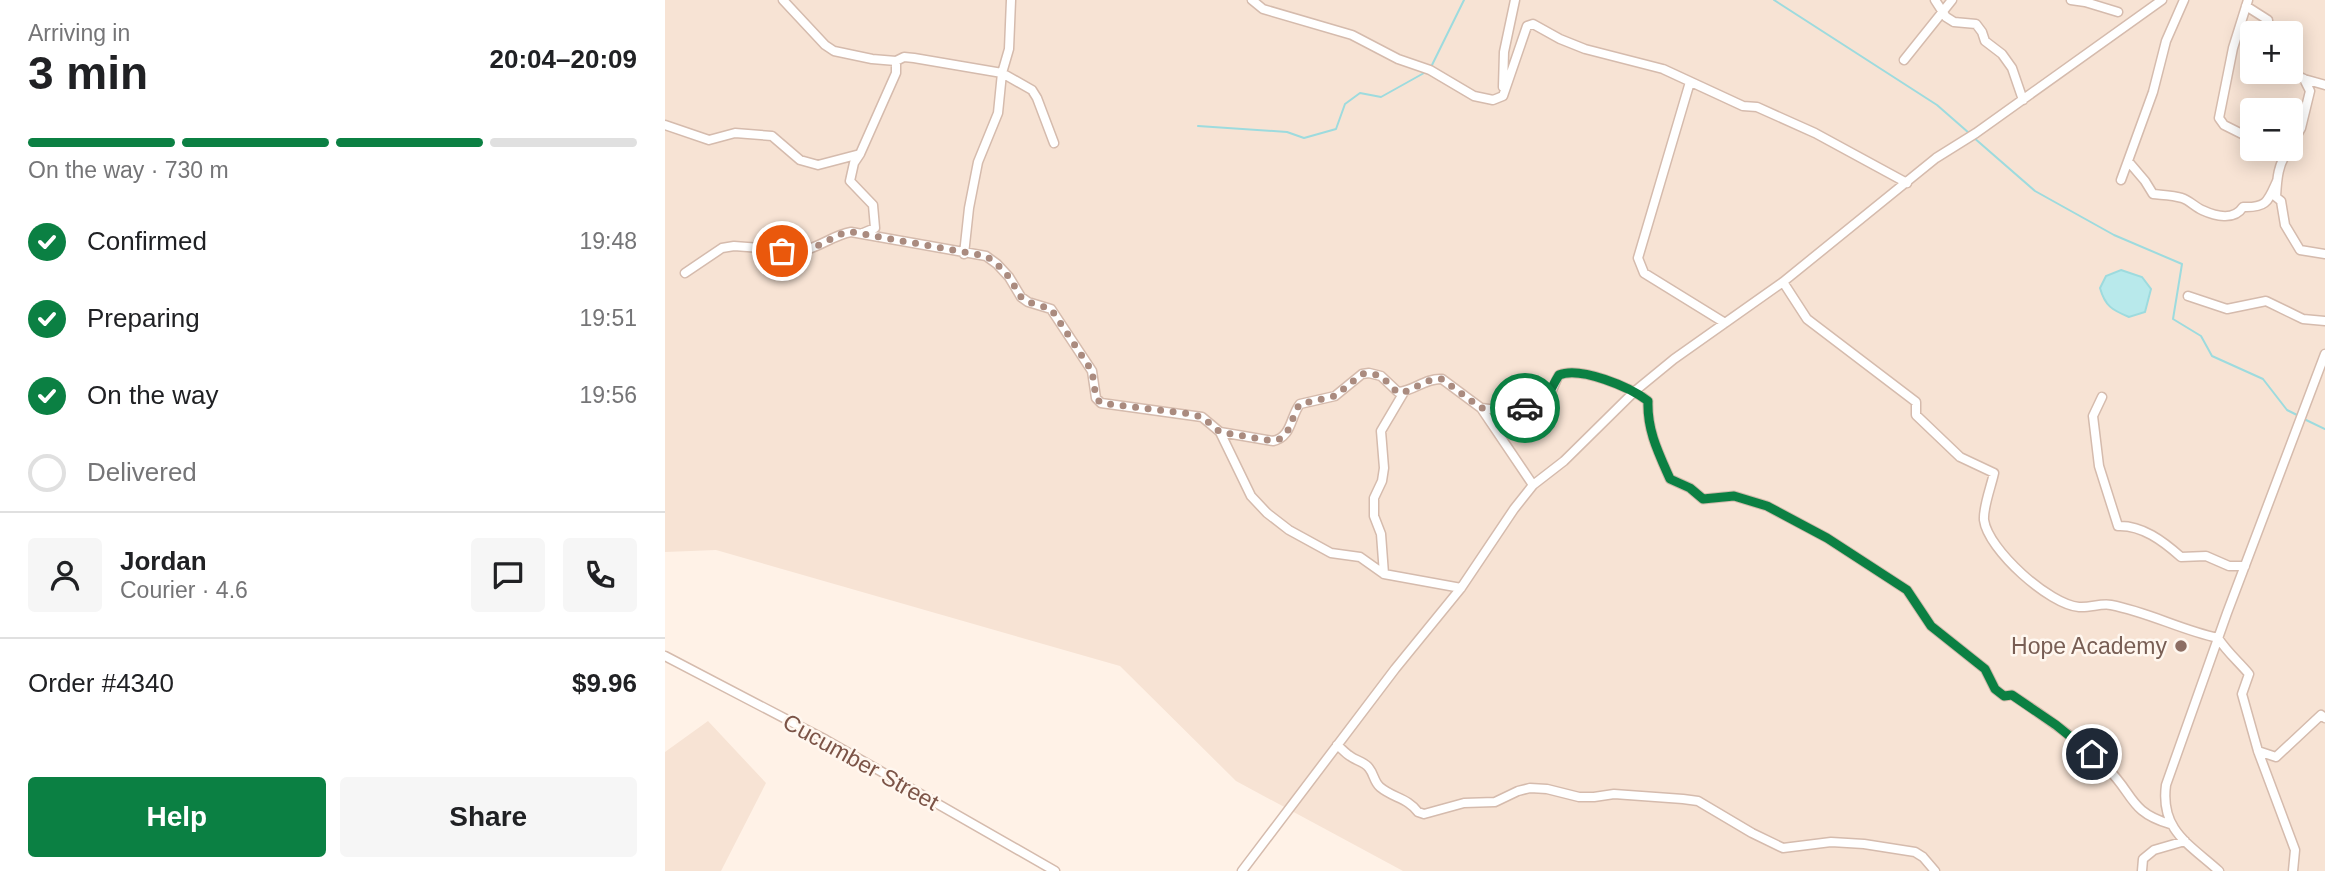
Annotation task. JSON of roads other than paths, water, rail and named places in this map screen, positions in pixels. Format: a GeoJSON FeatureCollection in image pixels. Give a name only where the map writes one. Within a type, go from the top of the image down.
{"type":"FeatureCollection","features":[{"type":"Feature","properties":{"kind":"street"},"geometry":{"type":"LineString","coordinates":[[783,0],[825,45],[834,51],[872,59],[896,61],[904,57],[914,58],[1002,73],[1035,94],[1054,143]]}},
{"type":"Feature","properties":{"kind":"street"},"geometry":{"type":"LineString","coordinates":[[964,254],[978,162],[997,113],[1002,73],[1009,49],[1011,0]]}},
{"type":"Feature","properties":{"kind":"street"},"geometry":{"type":"LineString","coordinates":[[1252,0],[1263,9],[1352,36],[1398,59],[1430,70],[1474,96],[1493,100],[1503,96]]}},
{"type":"Feature","properties":{"kind":"street"},"geometry":{"type":"LineString","coordinates":[[1503,96],[1504,52],[1515,0]]}},
{"type":"Feature","properties":{"kind":"street"},"geometry":{"type":"LineString","coordinates":[[1935,0],[1946,17],[1954,22],[1976,24],[1985,41],[2002,54],[2012,68],[2023,100]]}},
{"type":"Feature","properties":{"kind":"street"},"geometry":{"type":"LineString","coordinates":[[1904,61],[1952,0]]}},
{"type":"Feature","properties":{"kind":"street"},"geometry":{"type":"LineString","coordinates":[[2071,0],[2118,12]]}},
{"type":"Feature","properties":{"kind":"street"},"geometry":{"type":"LineString","coordinates":[[1242,871],[1461,588],[1533,485],[1564,461],[1635,391],[1674,359],[1783,282],[1926,166],[2023,100],[2151,3],[2162,0]]}},
{"type":"Feature","properties":{"kind":"street"},"geometry":{"type":"LineString","coordinates":[[2121,180],[2150,103],[2166,41],[2184,0]]}},
{"type":"Feature","properties":{"kind":"street"},"geometry":{"type":"LineString","coordinates":[[2240,133],[2224,125],[2220,118],[2233,48],[2247,3],[2268,21]]}},
{"type":"Feature","properties":{"kind":"street"},"geometry":{"type":"LineString","coordinates":[[1503,96],[1522,37],[1527,26],[1533,24],[1585,49],[1646,63],[1743,106],[1757,107],[1815,133],[1907,183]]}},
{"type":"Feature","properties":{"kind":"street"},"geometry":{"type":"LineString","coordinates":[[863,233],[875,228],[873,205],[850,181],[854,163],[896,73],[896,61]]}},
{"type":"Feature","properties":{"kind":"street"},"geometry":{"type":"LineString","coordinates":[[2304,79],[2325,85]]}},
{"type":"Feature","properties":{"kind":"street"},"geometry":{"type":"LineString","coordinates":[[2303,120],[2310,91],[2304,79]]}},
{"type":"Feature","properties":{"kind":"street"},"geometry":{"type":"LineString","coordinates":[[1690,82],[1638,258],[1644,273],[1725,323]]}},
{"type":"Feature","properties":{"kind":"street"},"geometry":{"type":"LineString","coordinates":[[665,125],[709,140],[735,133],[772,136],[800,160],[818,164],[860,154]]}},
{"type":"Feature","properties":{"kind":"street"},"geometry":{"type":"LineString","coordinates":[[2128,161],[2153,194],[2184,198],[2200,210],[2220,216],[2234,216],[2243,207],[2257,207],[2267,202],[2277,181]]}},
{"type":"Feature","properties":{"kind":"street"},"geometry":{"type":"LineString","coordinates":[[2281,161],[2276,197],[2281,201],[2285,225],[2300,250],[2325,254]]}},
{"type":"Feature","properties":{"kind":"street"},"geometry":{"type":"LineString","coordinates":[[685,272],[722,248],[734,246],[801,251],[809,250],[843,233],[863,233],[986,256],[1009,277],[1021,297],[1051,309],[1092,371],[1096,398],[1101,403],[1202,417],[1220,432],[1251,496],[1289,530],[1331,553],[1360,557],[1384,574],[1461,588]]}},
{"type":"Feature","properties":{"kind":"street"},"geometry":{"type":"LineString","coordinates":[[1783,282],[1807,319],[1916,402],[1916,415],[1960,457],[1994,473],[1984,519],[1991,542],[2023,576],[2046,592],[2077,607],[2108,604],[2151,616],[2193,633],[2218,638],[2249,674],[2242,694],[2257,751],[2295,849],[2293,871]]}},
{"type":"Feature","properties":{"kind":"street"},"geometry":{"type":"LineString","coordinates":[[2188,296],[2227,309],[2266,301],[2303,319],[2325,321]]}},
{"type":"Feature","properties":{"kind":"street"},"geometry":{"type":"LineString","coordinates":[[2219,871],[2185,841],[2171,824],[2165,807],[2167,785],[2218,638],[2325,354]]}},
{"type":"Feature","properties":{"kind":"street"},"geometry":{"type":"LineString","coordinates":[[1481,408],[1511,411],[1538,405],[1549,396],[1559,375],[1566,372],[1596,378],[1635,391],[1648,401],[1647,419],[1650,433],[1670,479],[1690,488],[1703,499],[1734,496],[1767,506],[1827,538],[1907,590],[1931,626],[1985,669],[1995,689],[2004,696],[2012,695],[2056,725],[2109,769],[2142,813],[2171,824]]}},
{"type":"Feature","properties":{"kind":"street"},"geometry":{"type":"LineString","coordinates":[[1220,432],[1280,440],[1286,435],[1300,404],[1335,396],[1362,374],[1374,373],[1381,376],[1395,391],[1404,393]]}},
{"type":"Feature","properties":{"kind":"street"},"geometry":{"type":"LineString","coordinates":[[1384,574],[1381,534],[1374,516],[1374,498],[1382,481],[1384,468],[1381,431],[1404,393],[1426,380],[1442,379],[1481,408],[1533,485]]}},
{"type":"Feature","properties":{"kind":"street"},"geometry":{"type":"LineString","coordinates":[[2102,397],[2094,416],[2099,466],[2117,526],[2129,526],[2162,541],[2181,557],[2206,555],[2229,566],[2245,566]]}},
{"type":"Feature","properties":{"kind":"street","name":"Cucumber Street"},"geometry":{"type":"LineString","coordinates":[[665,656],[826,740],[1055,871]]}},
{"type":"Feature","properties":{"kind":"street"},"geometry":{"type":"LineString","coordinates":[[2257,751],[2276,757],[2321,715],[2325,718]]}},
{"type":"Feature","properties":{"kind":"street"},"geometry":{"type":"LineString","coordinates":[[1337,745],[1369,767],[1375,782],[1382,789],[1400,796],[1412,803],[1418,812],[1425,814],[1464,803],[1496,802],[1529,788],[1579,797],[1614,794],[1683,799],[1698,801],[1783,848],[1831,842],[1864,844],[1915,852],[1935,871]]}},
{"type":"Feature","properties":{"kind":"street"},"geometry":{"type":"LineString","coordinates":[[2142,871],[2143,859],[2154,850],[2185,841]]}},
{"type":"Feature","properties":{"kind":"water"},"geometry":{"type":"Polygon","coordinates":[[[2121,270],[2142,277],[2151,289],[2145,312],[2129,317],[2114,309],[2104,299],[2100,288],[2106,276],[2121,270]]]}},
{"type":"Feature","properties":{"kind":"waterway"},"geometry":{"type":"LineString","coordinates":[[1431,67],[1464,0]]}},
{"type":"Feature","properties":{"kind":"waterway"},"geometry":{"type":"LineString","coordinates":[[1774,0],[1937,105],[1969,133]]}},
{"type":"Feature","properties":{"kind":"waterway"},"geometry":{"type":"LineString","coordinates":[[1198,126],[1287,132],[1304,138],[1336,129],[1345,104],[1360,93],[1381,97],[1424,73]]}},
{"type":"Feature","properties":{"kind":"waterway"},"geometry":{"type":"LineString","coordinates":[[1973,137],[2035,191],[2114,235],[2182,264],[2173,319],[2201,336],[2212,356],[2263,379],[2287,410],[2299,416]]}},
{"type":"Feature","properties":{"kind":"waterway"},"geometry":{"type":"LineString","coordinates":[[2304,419],[2325,429]]}},
{"type":"Feature","properties":{"kind":"place","name":"Hope Academy"},"geometry":{"type":"Point","coordinates":[2181,646]}}]}
